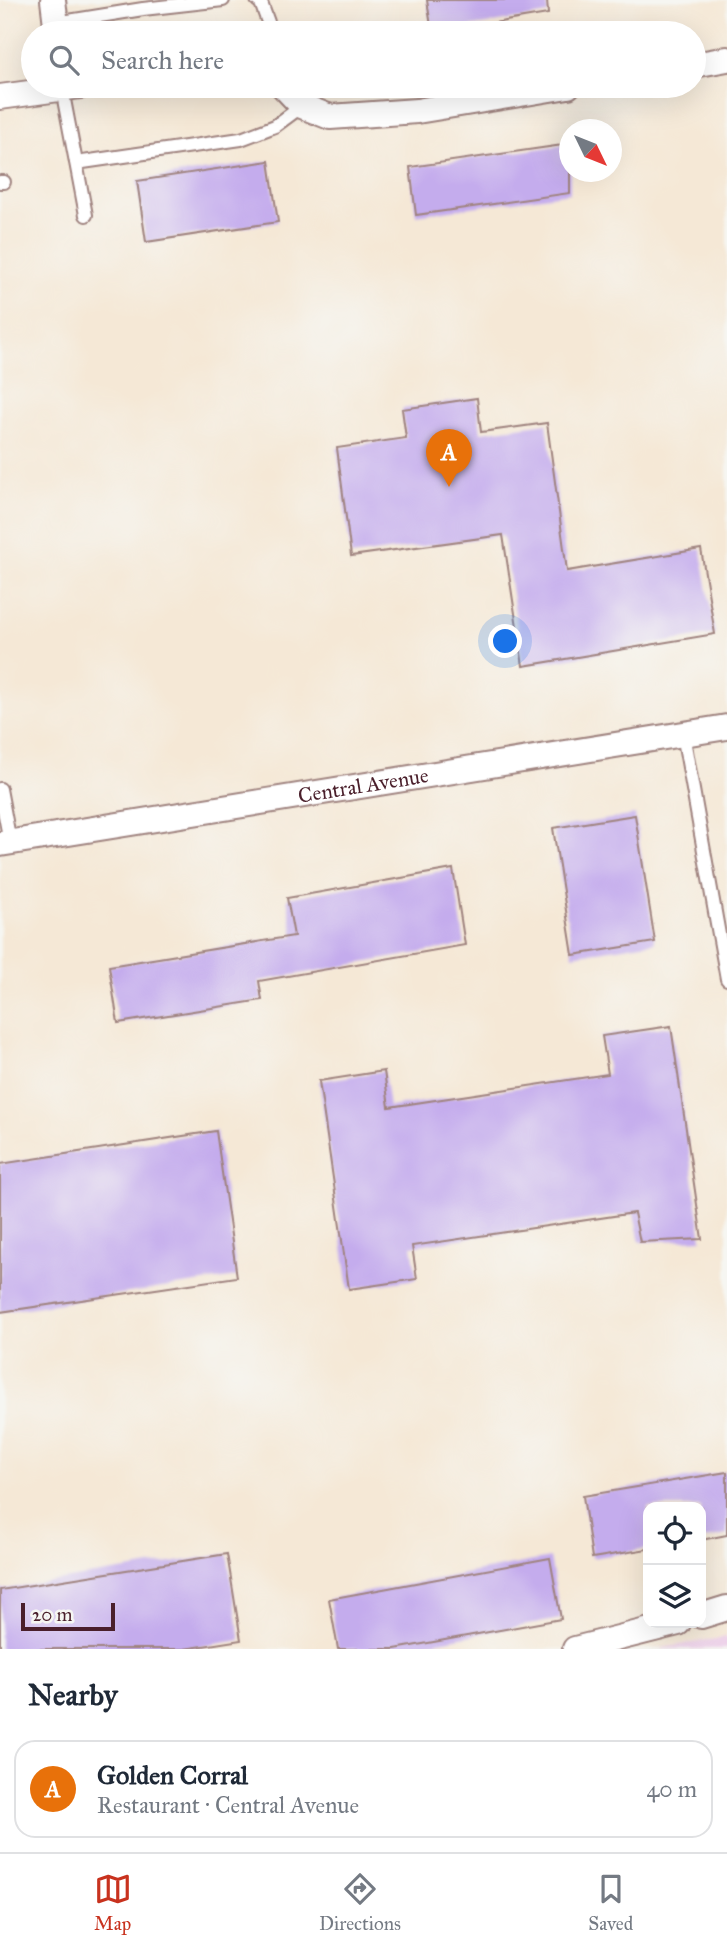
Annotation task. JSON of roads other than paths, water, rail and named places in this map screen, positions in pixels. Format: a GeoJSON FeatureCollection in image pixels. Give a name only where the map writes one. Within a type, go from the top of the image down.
{"type":"FeatureCollection","features":[{"type":"Feature","properties":{"kind":"street"},"geometry":{"type":"LineString","coordinates":[[706,63],[727,59]]}},
{"type":"Feature","properties":{"kind":"street"},"geometry":{"type":"LineString","coordinates":[[0,97],[21,94]]}},
{"type":"Feature","properties":{"kind":"street"},"geometry":{"type":"LineString","coordinates":[[294,98],[302,106],[330,117],[417,111],[496,98]]}},
{"type":"Feature","properties":{"kind":"street","name":"Central Avenue"},"geometry":{"type":"LineString","coordinates":[[5,843],[727,727]]}},
{"type":"Feature","properties":{"kind":"street"},"geometry":{"type":"LineString","coordinates":[[706,1614],[727,1608]]}},
{"type":"Feature","properties":{"kind":"street"},"geometry":{"type":"LineString","coordinates":[[575,1649],[658,1628]]}},
{"type":"Feature","properties":{"kind":"lane"},"geometry":{"type":"LineString","coordinates":[[55,19],[223,0]]}},
{"type":"Feature","properties":{"kind":"lane"},"geometry":{"type":"LineString","coordinates":[[257,0],[261,3],[268,21]]}},
{"type":"Feature","properties":{"kind":"lane"},"geometry":{"type":"LineString","coordinates":[[69,98],[76,163],[86,215]]}},
{"type":"Feature","properties":{"kind":"lane"},"geometry":{"type":"LineString","coordinates":[[76,163],[241,139],[275,126],[302,106]]}},
{"type":"Feature","properties":{"kind":"lane"},"geometry":{"type":"LineString","coordinates":[[683,734],[727,979]]}},
{"type":"Feature","properties":{"kind":"lane"},"geometry":{"type":"LineString","coordinates":[[0,789],[5,843]]}},
{"type":"Feature","properties":{"kind":"place","name":"Golden Corral"},"geometry":{"type":"Point","coordinates":[449,487]}}]}
